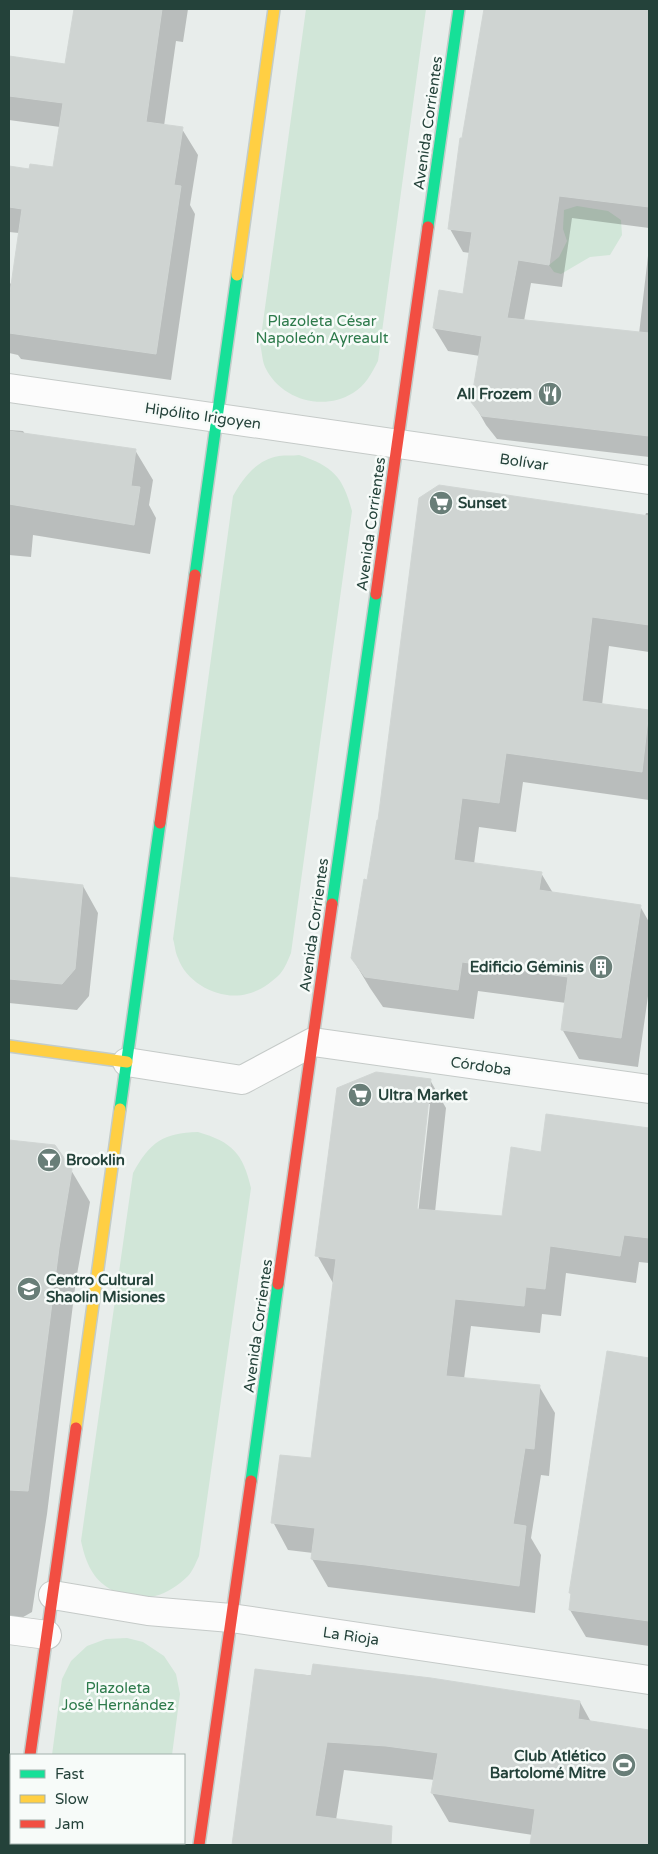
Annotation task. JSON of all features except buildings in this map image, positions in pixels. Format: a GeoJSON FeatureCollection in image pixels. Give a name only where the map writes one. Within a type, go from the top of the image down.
{"type":"FeatureCollection","features":[{"type":"Feature","properties":{"kind":"main road"},"geometry":{"type":"LineString","coordinates":[[30,1754],[274,9]]}},
{"type":"Feature","properties":{"kind":"main road","name":"Avenida Corrientes"},"geometry":{"type":"LineString","coordinates":[[199,1845],[459,9]]}},
{"type":"Feature","properties":{"kind":"main road"},"geometry":{"type":"LineString","coordinates":[[9,1046],[127,1062]]}},
{"type":"Feature","properties":{"kind":"street","name":"Hipólito Irigoyen"},"geometry":{"type":"LineString","coordinates":[[9,388],[398,443]]}},
{"type":"Feature","properties":{"kind":"street","name":"Bolívar"},"geometry":{"type":"LineString","coordinates":[[398,443],[649,480]]}},
{"type":"Feature","properties":{"kind":"street"},"geometry":{"type":"LineString","coordinates":[[127,1062],[242,1080],[313,1042]]}},
{"type":"Feature","properties":{"kind":"street","name":"Córdoba"},"geometry":{"type":"LineString","coordinates":[[313,1042],[649,1089]]}},
{"type":"Feature","properties":{"kind":"street","name":"La Rioja"},"geometry":{"type":"LineString","coordinates":[[53,1595],[148,1611],[231,1618],[649,1680]]}},
{"type":"Feature","properties":{"kind":"street"},"geometry":{"type":"LineString","coordinates":[[9,1630],[47,1635]]}},
{"type":"Feature","properties":{"kind":"green space","name":"Plazoleta César Napoleón Ayreault"},"geometry":{"type":"Polygon","coordinates":[[[306,9],[426,9],[378,361],[368,379],[353,393],[341,399],[315,402],[291,394],[272,378],[265,367],[260,344],[306,9]]]}},
{"type":"Feature","properties":{"kind":"green space"},"geometry":{"type":"Polygon","coordinates":[[[577,206],[608,211],[621,220],[622,235],[610,255],[590,257],[561,274],[554,272],[549,265],[559,257],[567,241],[563,229],[564,210],[577,206]]]}},
{"type":"Feature","properties":{"kind":"green space"},"geometry":{"type":"Polygon","coordinates":[[[299,455],[311,459],[335,474],[345,489],[352,511],[291,953],[280,974],[265,986],[247,994],[227,995],[216,993],[206,988],[189,976],[178,958],[173,939],[233,496],[246,476],[264,461],[279,456],[299,455]]]}},
{"type":"Feature","properties":{"kind":"green space"},"geometry":{"type":"Polygon","coordinates":[[[198,1132],[220,1140],[234,1151],[244,1166],[251,1188],[199,1556],[190,1574],[173,1588],[147,1598],[131,1597],[122,1595],[100,1582],[90,1568],[81,1541],[133,1173],[145,1154],[159,1141],[175,1134],[198,1132]]]}},
{"type":"Feature","properties":{"kind":"green space","name":"Plazoleta José Hernández"},"geometry":{"type":"Polygon","coordinates":[[[127,1638],[143,1642],[164,1656],[176,1674],[180,1694],[172,1754],[52,1754],[62,1679],[71,1661],[87,1646],[106,1639],[127,1638]]]}},
{"type":"Feature","properties":{"kind":"green space"},"geometry":{"type":"Polygon","coordinates":[[[40,1844],[160,1844],[159,1845],[40,1844]]]}},
{"type":"Feature","properties":{"kind":"traffic: fast"},"geometry":{"type":"LineString","coordinates":[[428,227],[459,9]]}},
{"type":"Feature","properties":{"kind":"traffic: fast"},"geometry":{"type":"LineString","coordinates":[[195,575],[237,275]]}},
{"type":"Feature","properties":{"kind":"traffic: fast"},"geometry":{"type":"LineString","coordinates":[[332,904],[376,594]]}},
{"type":"Feature","properties":{"kind":"traffic: fast"},"geometry":{"type":"LineString","coordinates":[[120,1109],[160,823]]}},
{"type":"Feature","properties":{"kind":"traffic: fast"},"geometry":{"type":"LineString","coordinates":[[251,1481],[278,1284]]}},
{"type":"Feature","properties":{"kind":"traffic: slow"},"geometry":{"type":"LineString","coordinates":[[237,275],[274,9]]}},
{"type":"Feature","properties":{"kind":"traffic: slow"},"geometry":{"type":"LineString","coordinates":[[9,1046],[127,1062]]}},
{"type":"Feature","properties":{"kind":"traffic: slow"},"geometry":{"type":"LineString","coordinates":[[76,1428],[120,1109]]}},
{"type":"Feature","properties":{"kind":"traffic: jam"},"geometry":{"type":"LineString","coordinates":[[376,594],[428,227]]}},
{"type":"Feature","properties":{"kind":"traffic: jam"},"geometry":{"type":"LineString","coordinates":[[160,823],[195,575]]}},
{"type":"Feature","properties":{"kind":"traffic: jam"},"geometry":{"type":"LineString","coordinates":[[278,1284],[332,904]]}},
{"type":"Feature","properties":{"kind":"traffic: jam"},"geometry":{"type":"LineString","coordinates":[[30,1754],[76,1428]]}},
{"type":"Feature","properties":{"kind":"traffic: jam"},"geometry":{"type":"LineString","coordinates":[[199,1845],[251,1481]]}},
{"type":"Feature","properties":{"kind":"place","name":"All Frozem"},"geometry":{"type":"Point","coordinates":[550,394]}},
{"type":"Feature","properties":{"kind":"place","name":"Sunset"},"geometry":{"type":"Point","coordinates":[441,503]}},
{"type":"Feature","properties":{"kind":"place","name":"Edificio Géminis"},"geometry":{"type":"Point","coordinates":[601,967]}},
{"type":"Feature","properties":{"kind":"place","name":"Ultra Market"},"geometry":{"type":"Point","coordinates":[360,1095]}},
{"type":"Feature","properties":{"kind":"place","name":"Brooklin"},"geometry":{"type":"Point","coordinates":[49,1160]}},
{"type":"Feature","properties":{"kind":"place","name":"Centro Cultural Shaolin Misiones"},"geometry":{"type":"Point","coordinates":[29,1289]}},
{"type":"Feature","properties":{"kind":"place","name":"Club Atlético Bartolomé Mitre"},"geometry":{"type":"Point","coordinates":[624,1765]}}]}
